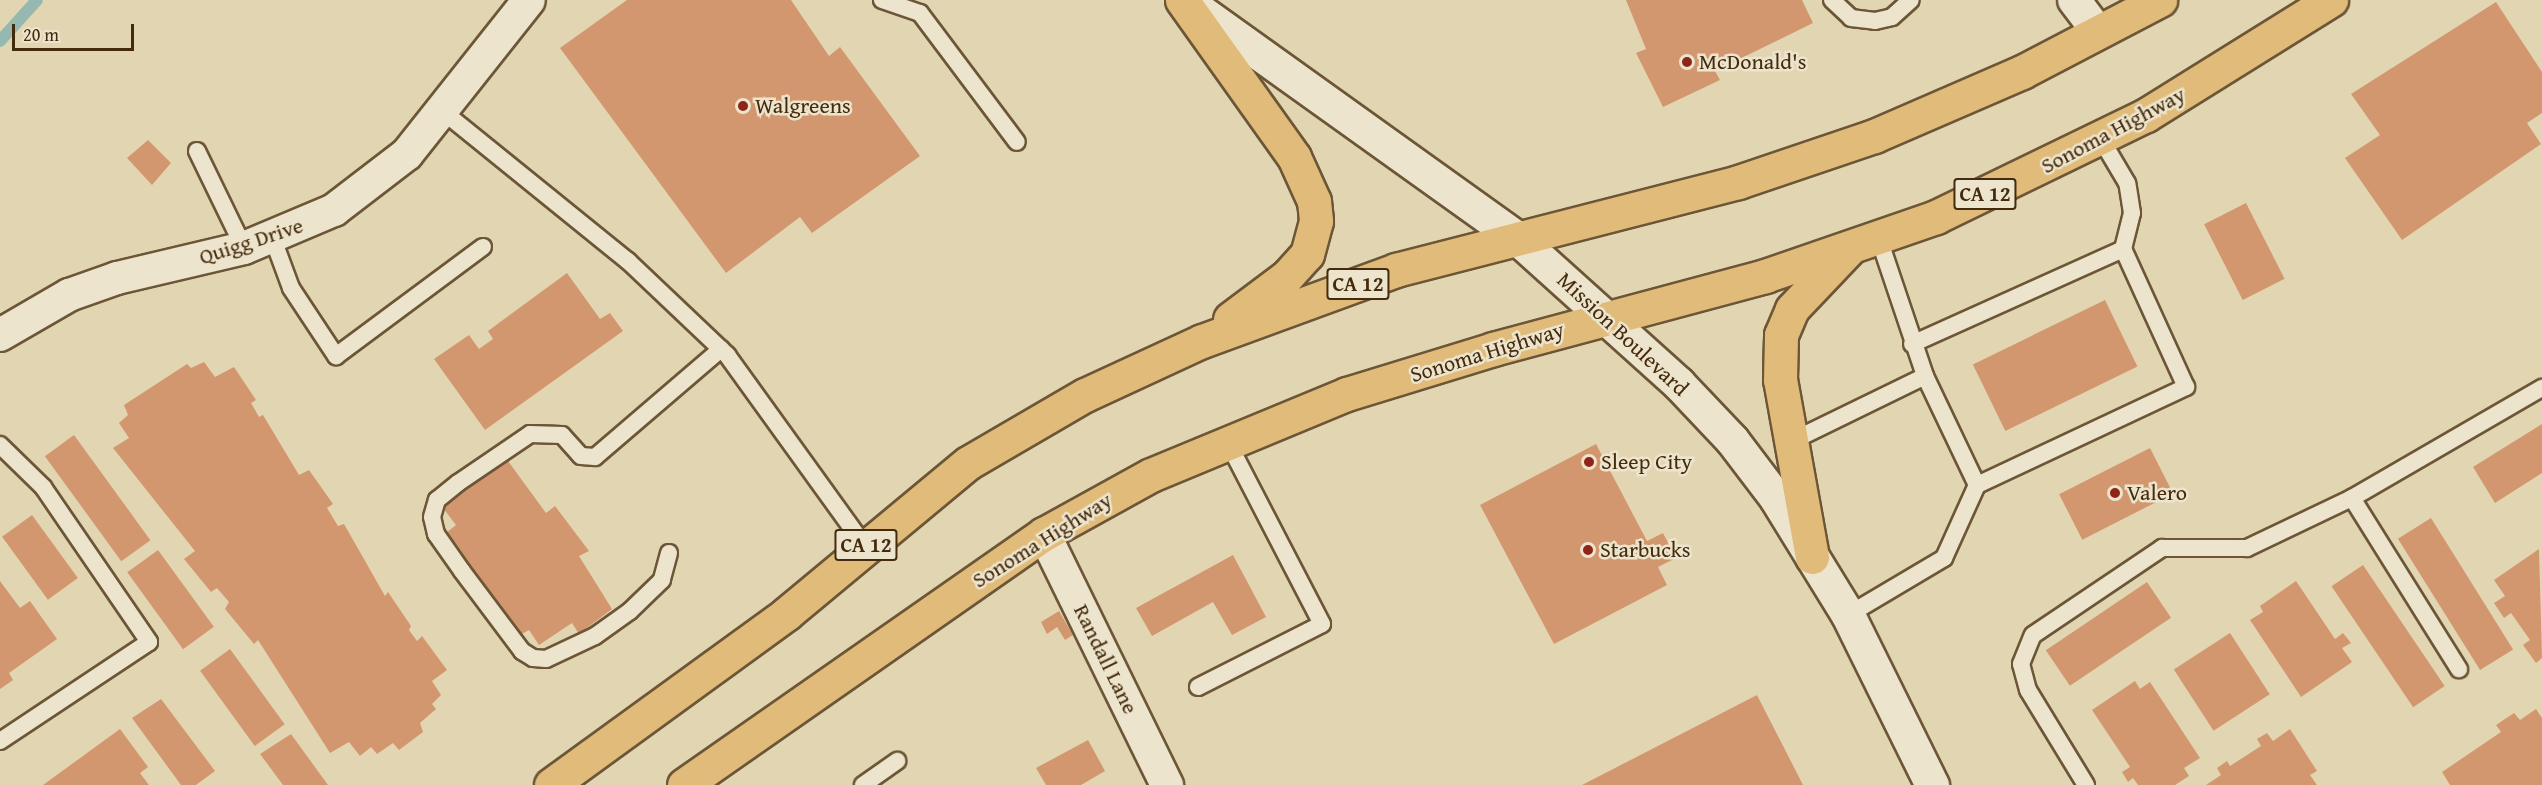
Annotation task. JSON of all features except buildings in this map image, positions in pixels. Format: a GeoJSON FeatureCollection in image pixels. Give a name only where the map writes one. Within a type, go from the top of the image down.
{"type":"FeatureCollection","features":[{"type":"Feature","properties":{"kind":"main road","name":"Mission Boulevard"},"geometry":{"type":"LineString","coordinates":[[1183,0],[1517,238],[1608,316],[1732,440],[1812,557],[1848,615],[1932,785]]}},
{"type":"Feature","properties":{"kind":"main road"},"geometry":{"type":"LineString","coordinates":[[1183,0],[1299,164],[1316,211],[1312,241],[1298,264],[1202,341]]}},
{"type":"Feature","properties":{"kind":"main road","name":"CA 12"},"geometry":{"type":"LineString","coordinates":[[551,785],[786,614],[865,546],[968,463],[1085,395],[1202,341],[1396,270],[1738,182],[1874,136],[2022,72],[2160,0]]}},
{"type":"Feature","properties":{"kind":"main road","name":"Sonoma Highway"},"geometry":{"type":"LineString","coordinates":[[684,785],[1044,534],[1151,475],[1227,441],[1347,394],[1608,316],[1766,276],[1936,217],[2101,139],[2210,78],[2331,0]]}},
{"type":"Feature","properties":{"kind":"main road"},"geometry":{"type":"LineString","coordinates":[[1812,557],[1780,380],[1784,322],[1865,242]]}},
{"type":"Feature","properties":{"kind":"street","name":"Quigg Drive"},"geometry":{"type":"LineString","coordinates":[[0,335],[25,317],[98,285],[258,243],[334,210],[370,184],[406,153],[529,0]]}},
{"type":"Feature","properties":{"kind":"street"},"geometry":{"type":"LineString","coordinates":[[2074,0],[2097,31]]}},
{"type":"Feature","properties":{"kind":"street","name":"Randall Lane"},"geometry":{"type":"LineString","coordinates":[[1044,534],[1167,785]]}},
{"type":"Feature","properties":{"kind":"lane"},"geometry":{"type":"LineString","coordinates":[[882,0],[920,13],[1017,142]]}},
{"type":"Feature","properties":{"kind":"lane"},"geometry":{"type":"LineString","coordinates":[[1832,0],[1851,18],[1875,21],[1892,17],[1911,0]]}},
{"type":"Feature","properties":{"kind":"lane"},"geometry":{"type":"LineString","coordinates":[[440,109],[628,261],[721,349],[865,546]]}},
{"type":"Feature","properties":{"kind":"lane"},"geometry":{"type":"LineString","coordinates":[[1848,615],[1944,558],[1977,485],[2186,387],[2123,249],[2132,213],[2127,183],[2101,139]]}},
{"type":"Feature","properties":{"kind":"lane"},"geometry":{"type":"LineString","coordinates":[[197,151],[336,356],[483,247]]}},
{"type":"Feature","properties":{"kind":"lane"},"geometry":{"type":"LineString","coordinates":[[1865,242],[1912,344],[1924,376],[1977,485]]}},
{"type":"Feature","properties":{"kind":"lane"},"geometry":{"type":"LineString","coordinates":[[1912,344],[2123,249]]}},
{"type":"Feature","properties":{"kind":"lane"},"geometry":{"type":"LineString","coordinates":[[669,553],[662,580],[595,636],[546,659],[522,651],[436,534],[432,517],[437,500],[530,434],[562,435],[581,456],[595,457],[721,349]]}},
{"type":"Feature","properties":{"kind":"lane"},"geometry":{"type":"LineString","coordinates":[[1792,441],[1924,376]]}},
{"type":"Feature","properties":{"kind":"lane"},"geometry":{"type":"LineString","coordinates":[[2086,785],[2028,690],[2021,664],[2033,635],[2162,548],[2247,548],[2352,498],[2542,388]]}},
{"type":"Feature","properties":{"kind":"lane"},"geometry":{"type":"LineString","coordinates":[[1198,687],[1322,624],[1227,441]]}},
{"type":"Feature","properties":{"kind":"lane"},"geometry":{"type":"LineString","coordinates":[[0,445],[43,487],[148,642],[0,741]]}},
{"type":"Feature","properties":{"kind":"lane"},"geometry":{"type":"LineString","coordinates":[[2352,498],[2459,669]]}},
{"type":"Feature","properties":{"kind":"lane"},"geometry":{"type":"LineString","coordinates":[[863,785],[897,761]]}},
{"type":"Feature","properties":{"kind":"waterway"},"geometry":{"type":"LineString","coordinates":[[0,41],[37,0]]}},
{"type":"Feature","properties":{"kind":"place","name":"McDonald's"},"geometry":{"type":"Point","coordinates":[1687,62]}},
{"type":"Feature","properties":{"kind":"place","name":"Walgreens"},"geometry":{"type":"Point","coordinates":[743,106]}},
{"type":"Feature","properties":{"kind":"place","name":"Sleep City"},"geometry":{"type":"Point","coordinates":[1589,462]}},
{"type":"Feature","properties":{"kind":"place","name":"Valero"},"geometry":{"type":"Point","coordinates":[2115,493]}},
{"type":"Feature","properties":{"kind":"place","name":"Starbucks"},"geometry":{"type":"Point","coordinates":[1588,550]}}]}
